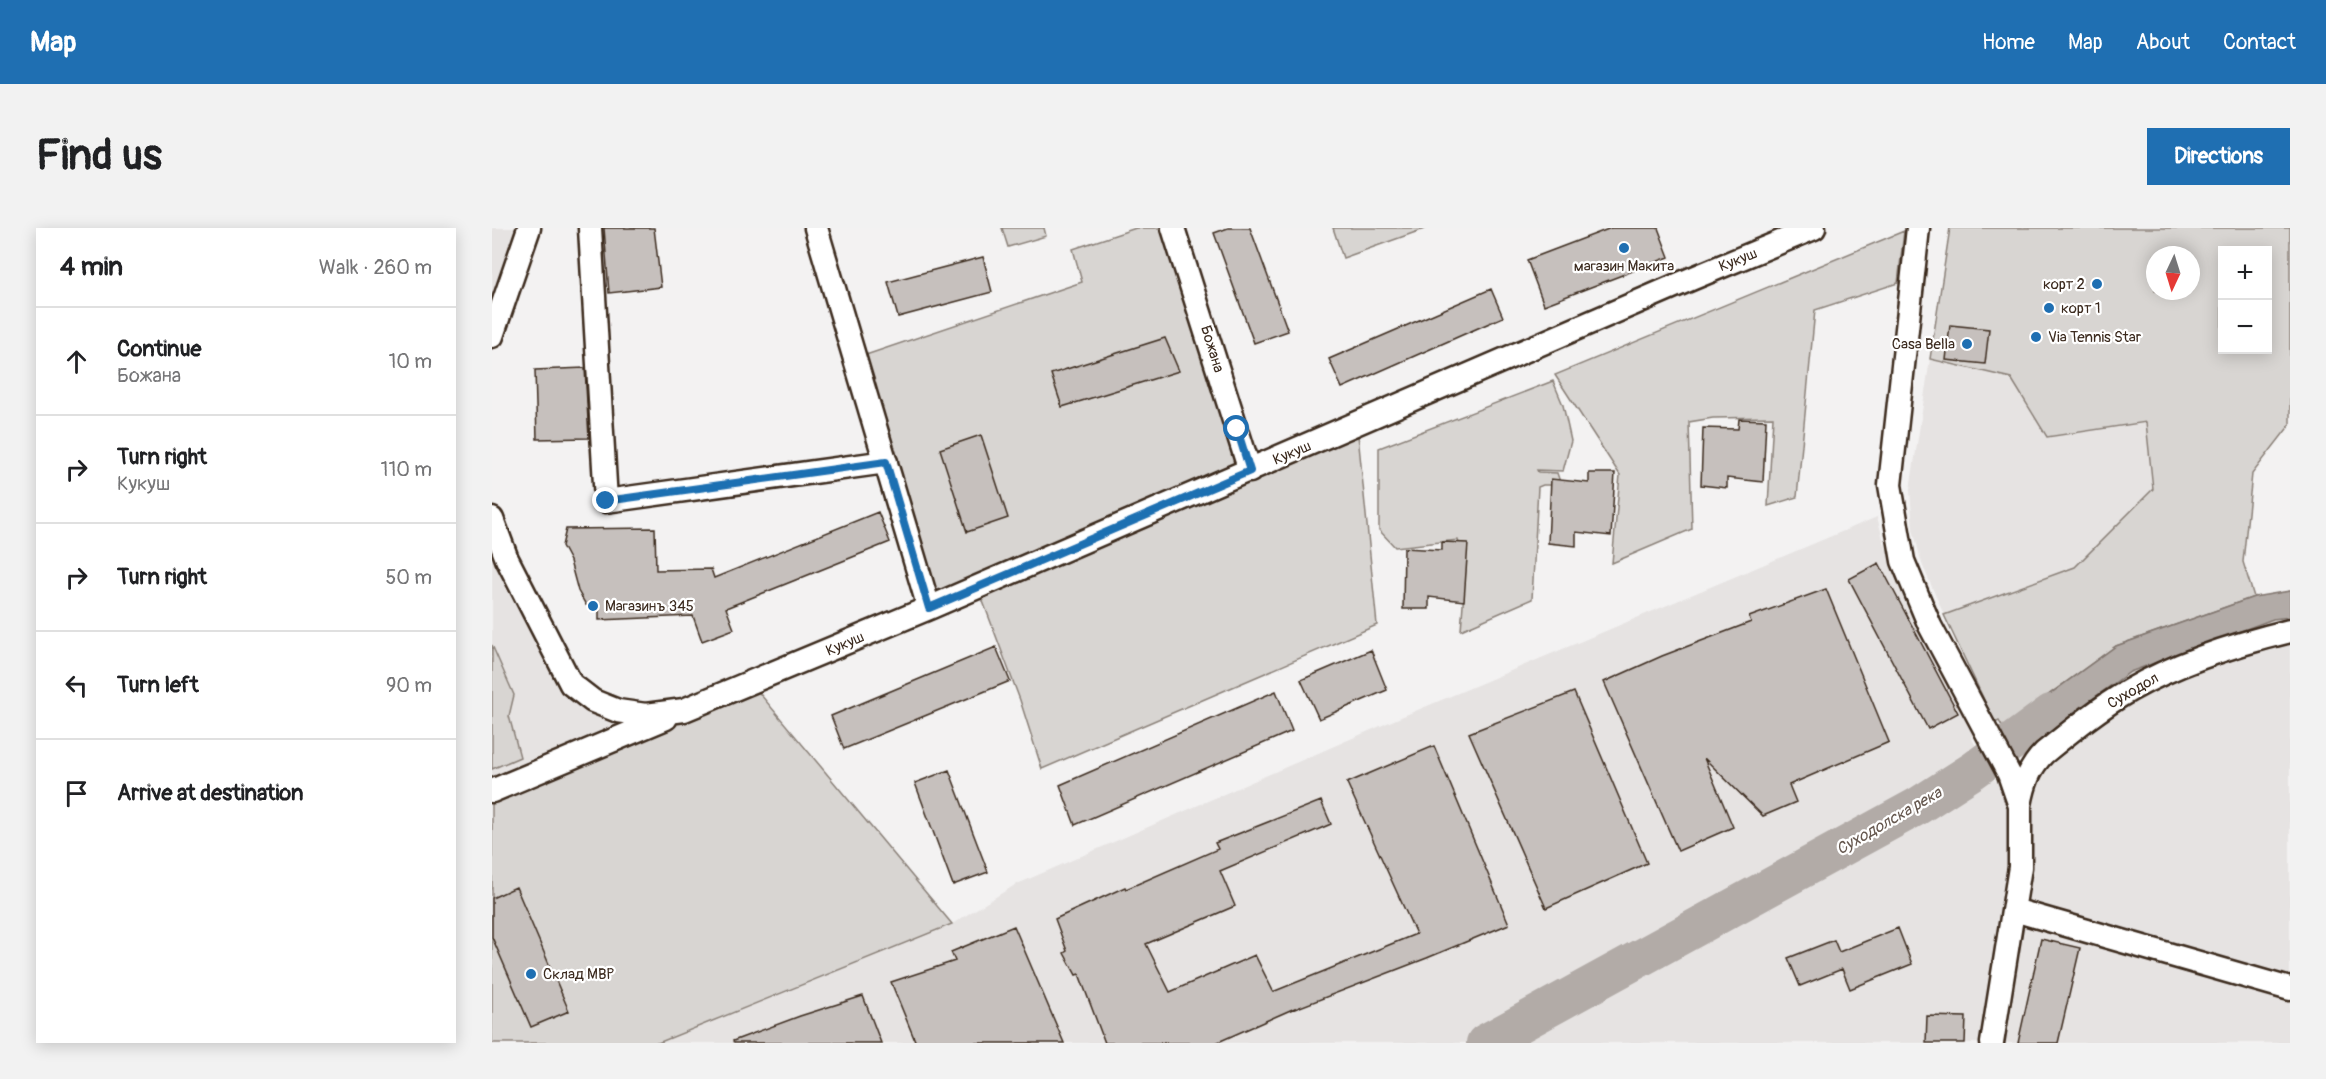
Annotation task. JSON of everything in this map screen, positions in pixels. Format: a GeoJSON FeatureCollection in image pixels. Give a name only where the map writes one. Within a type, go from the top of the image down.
{"type":"FeatureCollection","features":[{"type":"Feature","properties":{"kind":"street"},"geometry":{"type":"LineString","coordinates":[[492,336],[529,228]]}},
{"type":"Feature","properties":{"kind":"street"},"geometry":{"type":"LineString","coordinates":[[590,228],[606,501],[886,462]]}},
{"type":"Feature","properties":{"kind":"street"},"geometry":{"type":"LineString","coordinates":[[816,228],[929,608]]}},
{"type":"Feature","properties":{"kind":"street","name":"Божана"},"geometry":{"type":"LineString","coordinates":[[1173,228],[1250,471]]}},
{"type":"Feature","properties":{"kind":"street","name":"Кукуш"},"geometry":{"type":"LineString","coordinates":[[492,519],[507,559],[571,684],[593,700],[618,711],[646,715],[684,710],[929,608],[1814,228]]}},
{"type":"Feature","properties":{"kind":"street"},"geometry":{"type":"LineString","coordinates":[[1918,228],[1890,485],[1892,508],[1903,561],[1930,626],[2009,774],[2020,806],[2021,850],[2014,910],[1992,1043]]}},
{"type":"Feature","properties":{"kind":"street"},"geometry":{"type":"LineString","coordinates":[[492,293],[514,273]]}},
{"type":"Feature","properties":{"kind":"street","name":"Суходол"},"geometry":{"type":"LineString","coordinates":[[2020,806],[2024,784],[2032,765],[2079,725],[2129,691],[2161,674],[2197,660],[2260,638],[2290,631]]}},
{"type":"Feature","properties":{"kind":"street"},"geometry":{"type":"LineString","coordinates":[[492,791],[684,710]]}},
{"type":"Feature","properties":{"kind":"street"},"geometry":{"type":"LineString","coordinates":[[2014,910],[2290,989]]}},
{"type":"Feature","properties":{"kind":"shaded area"},"geometry":{"type":"Polygon","coordinates":[[[492,228],[529,228],[492,336],[492,228]]]}},
{"type":"Feature","properties":{"kind":"shaded area"},"geometry":{"type":"Polygon","coordinates":[[[1002,228],[1044,228],[1046,236],[1008,247],[1002,228]]]}},
{"type":"Feature","properties":{"kind":"shaded area"},"geometry":{"type":"Polygon","coordinates":[[[1136,228],[1173,228],[1250,470],[1357,425],[1377,625],[1042,769],[1020,700],[978,588],[929,608],[854,359],[1082,282],[1073,249],[1136,228]]]}},
{"type":"Feature","properties":{"kind":"shaded area"},"geometry":{"type":"Polygon","coordinates":[[[1333,228],[1427,228],[1343,258],[1333,228]]]}},
{"type":"Feature","properties":{"kind":"shaded area"},"geometry":{"type":"Polygon","coordinates":[[[1950,228],[2290,228],[2290,425],[2252,474],[2243,562],[2254,597],[2116,646],[2003,728],[1999,721],[1995,723],[1944,615],[2075,567],[2153,489],[2146,422],[2047,437],[2011,378],[1930,359],[1950,228]]]}},
{"type":"Feature","properties":{"kind":"shaded area"},"geometry":{"type":"Polygon","coordinates":[[[1904,231],[1898,283],[1815,310],[1797,497],[1768,506],[1773,417],[1713,418],[1689,422],[1692,529],[1612,563],[1620,475],[1555,375],[1904,231]]]}},
{"type":"Feature","properties":{"kind":"shaded area"},"geometry":{"type":"Polygon","coordinates":[[[1930,359],[2011,378],[2048,437],[2146,421],[2153,488],[2075,567],[1944,615],[1922,564],[1913,529],[1910,490],[1930,359]]]}},
{"type":"Feature","properties":{"kind":"shaded area"},"geometry":{"type":"Polygon","coordinates":[[[1553,381],[1563,405],[1571,441],[1563,471],[1537,470],[1538,472],[1557,473],[1561,485],[1538,487],[1532,599],[1461,630],[1466,566],[1458,540],[1395,547],[1379,530],[1379,448],[1553,381]]]}},
{"type":"Feature","properties":{"kind":"shaded area"},"geometry":{"type":"Polygon","coordinates":[[[1877,517],[1884,542],[1896,570],[1974,735],[1971,737],[1995,781],[2023,766],[2017,753],[2130,672],[2274,619],[2290,617],[2290,1043],[660,1043],[952,924],[1015,885],[1401,717],[1877,517]]]}},
{"type":"Feature","properties":{"kind":"shaded area"},"geometry":{"type":"Polygon","coordinates":[[[492,519],[571,684],[646,715],[492,791],[492,519]]]}},
{"type":"Feature","properties":{"kind":"shaded area"},"geometry":{"type":"Polygon","coordinates":[[[2290,591],[2290,617],[2273,619],[2130,672],[2017,753],[2003,728],[2116,646],[2254,597],[2290,591]]]}},
{"type":"Feature","properties":{"kind":"shaded area"},"geometry":{"type":"Polygon","coordinates":[[[492,645],[514,695],[509,716],[520,757],[492,769],[492,645]]]}},
{"type":"Feature","properties":{"kind":"shaded area"},"geometry":{"type":"Polygon","coordinates":[[[751,683],[952,924],[658,1043],[492,1043],[492,791],[751,683]]]}},
{"type":"Feature","properties":{"kind":"building"},"geometry":{"type":"Polygon","coordinates":[[[604,228],[654,228],[661,287],[609,293],[604,228]]]}},
{"type":"Feature","properties":{"kind":"building"},"geometry":{"type":"Polygon","coordinates":[[[1228,228],[1250,228],[1288,331],[1254,343],[1214,233],[1228,228]]]}},
{"type":"Feature","properties":{"kind":"building"},"geometry":{"type":"Polygon","coordinates":[[[1611,228],[1658,228],[1669,257],[1544,305],[1527,260],[1611,228]]]}},
{"type":"Feature","properties":{"kind":"building"},"geometry":{"type":"Polygon","coordinates":[[[983,257],[992,292],[898,317],[888,282],[983,257]]]}},
{"type":"Feature","properties":{"kind":"building"},"geometry":{"type":"Polygon","coordinates":[[[1491,289],[1503,317],[1342,388],[1329,359],[1491,289]]]}},
{"type":"Feature","properties":{"kind":"building","name":"Casa Bella"},"geometry":{"type":"Polygon","coordinates":[[[1950,325],[1989,329],[1985,364],[1946,360],[1950,325]]]}},
{"type":"Feature","properties":{"kind":"building"},"geometry":{"type":"Polygon","coordinates":[[[1165,338],[1179,371],[1062,407],[1051,374],[1165,338]]]}},
{"type":"Feature","properties":{"kind":"building"},"geometry":{"type":"Polygon","coordinates":[[[585,368],[589,438],[537,439],[535,370],[585,368]]]}},
{"type":"Feature","properties":{"kind":"building"},"geometry":{"type":"Polygon","coordinates":[[[1739,419],[1766,420],[1763,482],[1727,478],[1727,488],[1701,485],[1703,428],[1738,429],[1739,419]]]}},
{"type":"Feature","properties":{"kind":"building"},"geometry":{"type":"Polygon","coordinates":[[[981,435],[1008,518],[967,532],[940,449],[981,435]]]}},
{"type":"Feature","properties":{"kind":"building"},"geometry":{"type":"Polygon","coordinates":[[[1589,473],[1615,473],[1611,536],[1576,532],[1576,546],[1548,543],[1551,479],[1589,483],[1589,473]]]}},
{"type":"Feature","properties":{"kind":"building"},"geometry":{"type":"Polygon","coordinates":[[[878,512],[890,542],[726,608],[734,629],[702,641],[693,616],[599,620],[599,608],[586,605],[578,591],[570,561],[562,546],[566,529],[655,528],[656,570],[711,569],[714,578],[878,512]]]}},
{"type":"Feature","properties":{"kind":"building"},"geometry":{"type":"Polygon","coordinates":[[[1442,542],[1468,543],[1464,601],[1429,597],[1429,609],[1403,609],[1404,548],[1442,550],[1442,542]]]}},
{"type":"Feature","properties":{"kind":"building"},"geometry":{"type":"Polygon","coordinates":[[[1879,563],[1958,713],[1928,729],[1849,579],[1879,563]]]}},
{"type":"Feature","properties":{"kind":"building"},"geometry":{"type":"Polygon","coordinates":[[[1826,589],[1889,742],[1789,785],[1796,802],[1763,816],[1704,758],[1733,827],[1678,851],[1604,682],[1662,656],[1751,622],[1749,617],[1826,589]]]}},
{"type":"Feature","properties":{"kind":"building"},"geometry":{"type":"Polygon","coordinates":[[[996,647],[1010,681],[844,749],[831,716],[996,647]]]}},
{"type":"Feature","properties":{"kind":"building"},"geometry":{"type":"Polygon","coordinates":[[[1371,650],[1387,690],[1319,719],[1301,680],[1371,650]]]}},
{"type":"Feature","properties":{"kind":"building"},"geometry":{"type":"Polygon","coordinates":[[[1276,691],[1292,731],[1075,825],[1060,785],[1276,691]]]}},
{"type":"Feature","properties":{"kind":"building"},"geometry":{"type":"Polygon","coordinates":[[[1574,692],[1647,863],[1546,908],[1469,733],[1574,692]]]}},
{"type":"Feature","properties":{"kind":"building"},"geometry":{"type":"Polygon","coordinates":[[[1434,746],[1509,924],[1295,1008],[1216,1043],[1105,1043],[1079,974],[1076,975],[1064,953],[1067,951],[1055,919],[1218,849],[1215,843],[1321,801],[1331,824],[1220,871],[1235,906],[1146,944],[1170,992],[1255,955],[1275,991],[1416,934],[1347,783],[1434,746]]]}},
{"type":"Feature","properties":{"kind":"building"},"geometry":{"type":"Polygon","coordinates":[[[949,770],[988,872],[953,885],[915,783],[949,770]]]}},
{"type":"Feature","properties":{"kind":"building","name":"Склад МВР"},"geometry":{"type":"Polygon","coordinates":[[[516,887],[569,1011],[531,1027],[492,937],[492,898],[516,887]]]}},
{"type":"Feature","properties":{"kind":"building"},"geometry":{"type":"Polygon","coordinates":[[[1014,926],[1064,1043],[916,1043],[891,982],[955,961],[951,952],[1014,926]]]}},
{"type":"Feature","properties":{"kind":"building"},"geometry":{"type":"Polygon","coordinates":[[[1898,928],[1912,964],[1850,989],[1842,969],[1800,986],[1788,958],[1834,940],[1839,952],[1898,928]]]}},
{"type":"Feature","properties":{"kind":"building"},"geometry":{"type":"Polygon","coordinates":[[[2041,939],[2080,948],[2058,1043],[2018,1043],[2041,939]]]}},
{"type":"Feature","properties":{"kind":"building"},"geometry":{"type":"Polygon","coordinates":[[[863,996],[881,1043],[734,1043],[733,1041],[800,1016],[863,996]]]}},
{"type":"Feature","properties":{"kind":"building"},"geometry":{"type":"Polygon","coordinates":[[[1927,1016],[1966,1017],[1965,1043],[1926,1043],[1927,1016]]]}},
{"type":"Feature","properties":{"kind":"waterway","name":"Суходолска река"},"geometry":{"type":"LineString","coordinates":[[1485,1043],[1918,806],[1974,770],[2051,713]]}},
{"type":"Feature","properties":{"kind":"place","name":"магазин Макита"},"geometry":{"type":"Point","coordinates":[1624,248]}},
{"type":"Feature","properties":{"kind":"place","name":"корт 2"},"geometry":{"type":"Point","coordinates":[2097,284]}},
{"type":"Feature","properties":{"kind":"place","name":"корт 1"},"geometry":{"type":"Point","coordinates":[2049,308]}},
{"type":"Feature","properties":{"kind":"place","name":"Via Tennis Star"},"geometry":{"type":"Point","coordinates":[2036,337]}},
{"type":"Feature","properties":{"kind":"place","name":"Casa Bella"},"geometry":{"type":"Point","coordinates":[1967,344]}},
{"type":"Feature","properties":{"kind":"place","name":"Магазинъ 345"},"geometry":{"type":"Point","coordinates":[593,606]}},
{"type":"Feature","properties":{"kind":"place","name":"Склад МВР"},"geometry":{"type":"Point","coordinates":[531,974]}},
{"type":"Feature","properties":{"kind":"route"},"geometry":{"type":"LineString","coordinates":[[606,501],[886,462],[929,608],[1250,471],[1237,429]]}}]}
